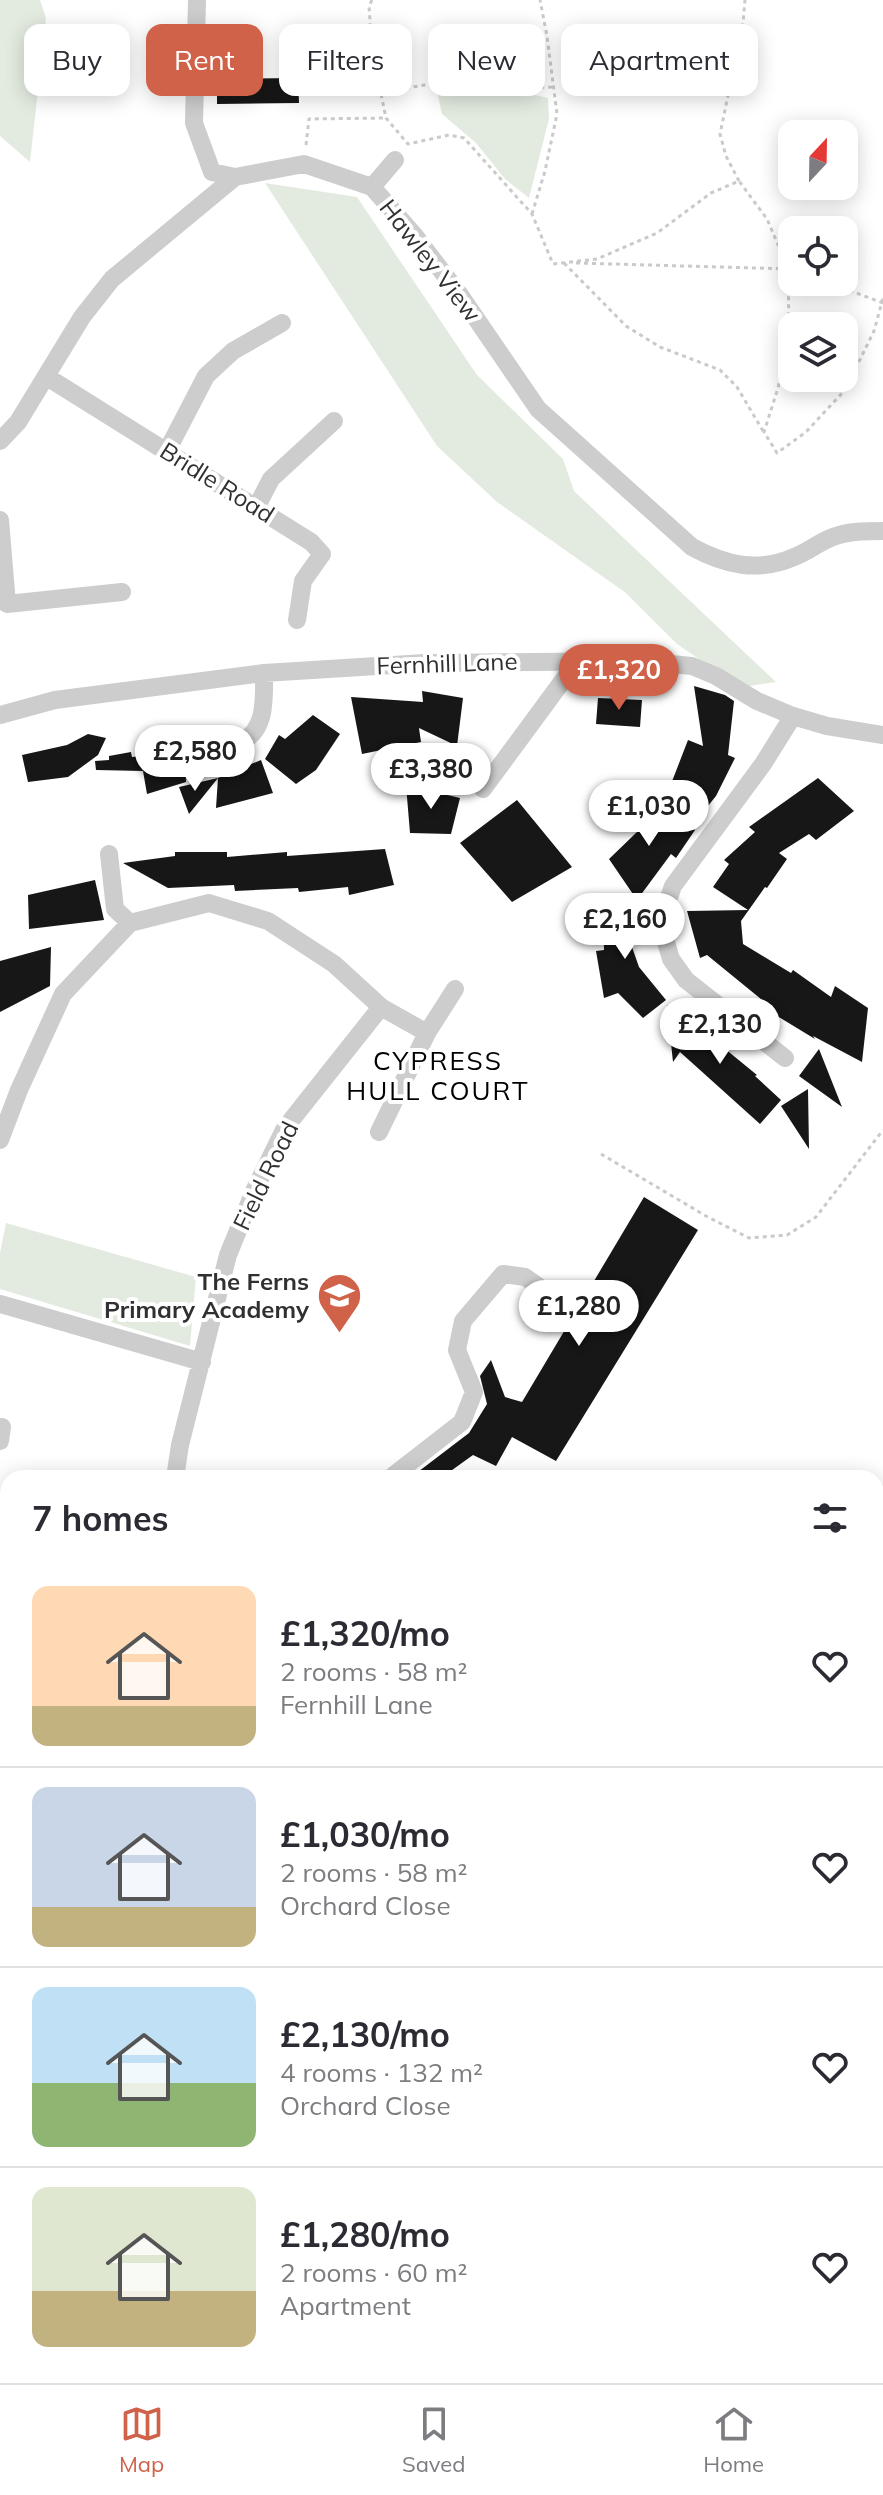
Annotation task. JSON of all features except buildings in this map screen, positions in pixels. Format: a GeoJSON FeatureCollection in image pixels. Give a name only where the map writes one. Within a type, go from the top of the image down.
{"type":"FeatureCollection","features":[{"type":"Feature","properties":{"kind":"street"},"geometry":{"type":"LineString","coordinates":[[197,0],[194,123],[212,172],[235,177]]}},
{"type":"Feature","properties":{"kind":"street"},"geometry":{"type":"LineString","coordinates":[[372,187],[395,160]]}},
{"type":"Feature","properties":{"kind":"street","name":"Hawley View"},"geometry":{"type":"LineString","coordinates":[[0,441],[18,422],[82,317],[112,279],[235,177],[304,164],[372,187],[460,295],[538,409],[692,547],[736,566],[756,567],[794,557],[835,536],[883,531]]}},
{"type":"Feature","properties":{"kind":"street"},"geometry":{"type":"LineString","coordinates":[[167,451],[206,376],[233,351],[282,323]]}},
{"type":"Feature","properties":{"kind":"street","name":"Bridle Road"},"geometry":{"type":"LineString","coordinates":[[47,377],[311,542],[322,554],[303,581],[297,620]]}},
{"type":"Feature","properties":{"kind":"street"},"geometry":{"type":"LineString","coordinates":[[257,506],[271,479],[334,421]]}},
{"type":"Feature","properties":{"kind":"street"},"geometry":{"type":"LineString","coordinates":[[0,520],[7,604],[122,592]]}},
{"type":"Feature","properties":{"kind":"street"},"geometry":{"type":"LineString","coordinates":[[483,789],[578,660]]}},
{"type":"Feature","properties":{"kind":"street","name":"Fernhill Lane"},"geometry":{"type":"LineString","coordinates":[[0,715],[55,700],[264,673],[425,663],[639,661],[692,666],[716,676],[757,701],[793,716],[827,726],[883,735]]}},
{"type":"Feature","properties":{"kind":"street"},"geometry":{"type":"LineString","coordinates":[[209,748],[241,742],[257,729],[264,706],[264,673]]}},
{"type":"Feature","properties":{"kind":"street"},"geometry":{"type":"LineString","coordinates":[[785,1058],[686,980],[671,959],[663,932],[665,909],[673,886],[763,764],[793,716]]}},
{"type":"Feature","properties":{"kind":"street"},"geometry":{"type":"LineString","coordinates":[[109,854],[115,909],[130,923]]}},
{"type":"Feature","properties":{"kind":"street"},"geometry":{"type":"LineString","coordinates":[[0,1140],[63,994],[130,923],[209,903],[268,921],[334,964],[381,1007],[427,1033]]}},
{"type":"Feature","properties":{"kind":"street"},"geometry":{"type":"LineString","coordinates":[[379,1132],[427,1033],[455,989]]}},
{"type":"Feature","properties":{"kind":"street","name":"Field Road"},"geometry":{"type":"LineString","coordinates":[[176,1470],[228,1255],[255,1189],[285,1128],[381,1007]]}},
{"type":"Feature","properties":{"kind":"street"},"geometry":{"type":"LineString","coordinates":[[400,1470],[462,1422],[474,1392],[457,1350],[463,1321],[503,1274],[525,1277],[559,1301]]}},
{"type":"Feature","properties":{"kind":"street"},"geometry":{"type":"LineString","coordinates":[[0,1304],[202,1362]]}},
{"type":"Feature","properties":{"kind":"path"},"geometry":{"type":"LineString","coordinates":[[370,24],[369,6],[372,0]]}},
{"type":"Feature","properties":{"kind":"path"},"geometry":{"type":"LineString","coordinates":[[532,214],[557,114],[540,0]]}},
{"type":"Feature","properties":{"kind":"path"},"geometry":{"type":"LineString","coordinates":[[745,0],[720,134],[726,156],[739,181],[767,219],[778,243]]}},
{"type":"Feature","properties":{"kind":"path"},"geometry":{"type":"LineString","coordinates":[[412,87],[466,81],[502,89],[552,87]]}},
{"type":"Feature","properties":{"kind":"path"},"geometry":{"type":"LineString","coordinates":[[383,96],[386,118],[408,144],[449,135],[464,138],[532,214],[553,264],[597,259],[657,233],[711,193],[739,181]]}},
{"type":"Feature","properties":{"kind":"path"},"geometry":{"type":"LineString","coordinates":[[304,164],[309,119],[386,118]]}},
{"type":"Feature","properties":{"kind":"path"},"geometry":{"type":"LineString","coordinates":[[564,263],[778,269]]}},
{"type":"Feature","properties":{"kind":"path"},"geometry":{"type":"LineString","coordinates":[[564,263],[626,326],[660,347],[720,370],[737,387],[777,453],[806,432],[845,390],[874,331],[883,301],[858,293]]}},
{"type":"Feature","properties":{"kind":"path"},"geometry":{"type":"LineString","coordinates":[[764,432],[778,388],[789,331],[790,296]]}},
{"type":"Feature","properties":{"kind":"path"},"geometry":{"type":"LineString","coordinates":[[601,1154],[749,1238],[787,1235],[816,1217],[883,1130]]}},
{"type":"Feature","properties":{"kind":"shaded area"},"geometry":{"type":"Polygon","coordinates":[[[0,0],[40,0],[45,24],[24,24],[24,96],[37,96],[30,162],[0,136],[0,0]]]}},
{"type":"Feature","properties":{"kind":"shaded area"},"geometry":{"type":"Polygon","coordinates":[[[438,96],[548,98],[549,119],[529,198],[505,179],[476,143],[442,114],[438,96]]]}},
{"type":"Feature","properties":{"kind":"shaded area"},"geometry":{"type":"Polygon","coordinates":[[[265,183],[357,197],[477,375],[563,459],[574,491],[776,682],[749,686],[712,668],[677,644],[626,593],[497,502],[437,446],[265,183]]]}},
{"type":"Feature","properties":{"kind":"shaded area"},"geometry":{"type":"Polygon","coordinates":[[[6,1223],[196,1277],[190,1346],[0,1289],[0,1253],[6,1223]]]}},
{"type":"Feature","properties":{"kind":"place","name":"The Ferns Primary Academy"},"geometry":{"type":"Point","coordinates":[340,1335]}},
{"type":"Feature","properties":{"kind":"district","name":"CYPRESS HULL COURT"},"geometry":{"type":"Point","coordinates":[438,1076]}}]}
